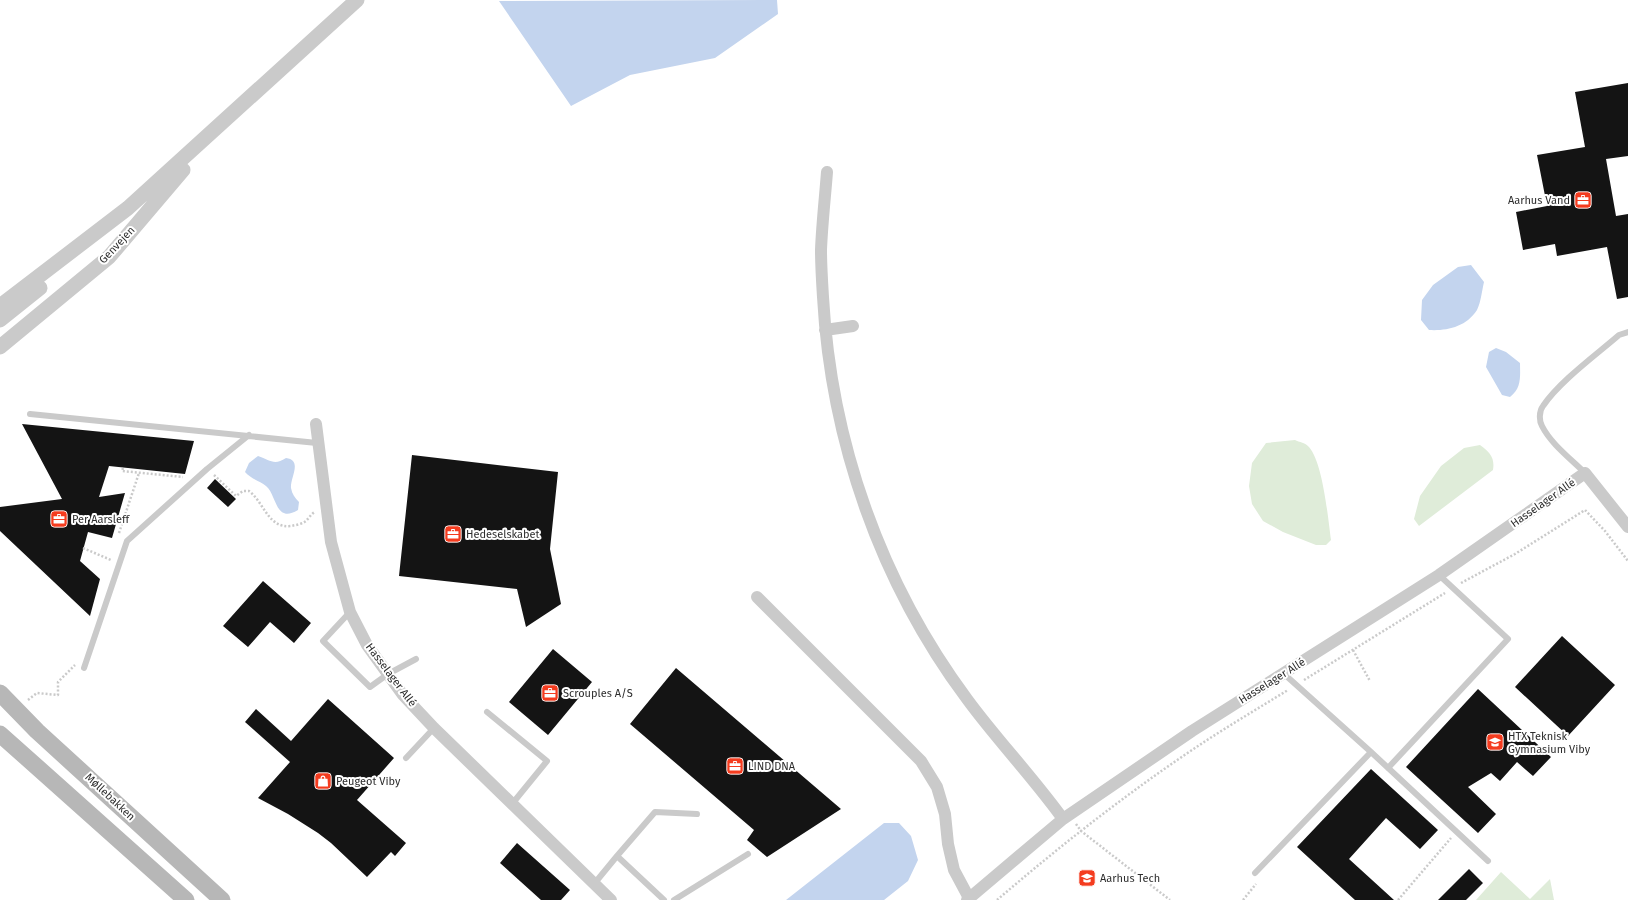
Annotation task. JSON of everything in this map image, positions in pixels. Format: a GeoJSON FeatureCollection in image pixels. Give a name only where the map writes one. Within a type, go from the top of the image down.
{"type":"FeatureCollection","features":[{"type":"Feature","properties":{"kind":"main road","name":"Møllebakken"},"geometry":{"type":"LineString","coordinates":[[0,694],[37,731],[222,900]]}},
{"type":"Feature","properties":{"kind":"main road"},"geometry":{"type":"LineString","coordinates":[[0,734],[186,900]]}},
{"type":"Feature","properties":{"kind":"street","name":"Genvejen"},"geometry":{"type":"LineString","coordinates":[[0,306],[128,208],[218,128],[267,81],[357,0]]}},
{"type":"Feature","properties":{"kind":"street","name":"Genvejen"},"geometry":{"type":"LineString","coordinates":[[0,347],[109,257],[218,128]]}},
{"type":"Feature","properties":{"kind":"street"},"geometry":{"type":"LineString","coordinates":[[827,172],[821,251],[825,330],[834,398],[847,453],[867,514],[887,565],[922,630],[966,698],[1042,790],[1066,816]]}},
{"type":"Feature","properties":{"kind":"street"},"geometry":{"type":"LineString","coordinates":[[0,320],[58,274],[128,208]]}},
{"type":"Feature","properties":{"kind":"street"},"geometry":{"type":"LineString","coordinates":[[825,330],[853,326]]}},
{"type":"Feature","properties":{"kind":"street","name":"Hasselager Allé"},"geometry":{"type":"LineString","coordinates":[[316,424],[317,443],[332,542],[350,612],[368,644],[403,695],[434,728],[594,884],[607,899]]}},
{"type":"Feature","properties":{"kind":"street"},"geometry":{"type":"LineString","coordinates":[[1585,474],[1628,527]]}},
{"type":"Feature","properties":{"kind":"street","name":"Hasselager Allé"},"geometry":{"type":"LineString","coordinates":[[968,899],[1066,816],[1192,731],[1439,575],[1585,474]]}},
{"type":"Feature","properties":{"kind":"street"},"geometry":{"type":"LineString","coordinates":[[757,597],[920,761],[937,787],[945,814],[948,844],[954,870],[968,899]]}},
{"type":"Feature","properties":{"kind":"lane"},"geometry":{"type":"LineString","coordinates":[[1585,474],[1549,437],[1541,425],[1540,415],[1542,407],[1570,377],[1619,335],[1628,332]]}},
{"type":"Feature","properties":{"kind":"lane"},"geometry":{"type":"LineString","coordinates":[[30,414],[317,443]]}},
{"type":"Feature","properties":{"kind":"lane"},"geometry":{"type":"LineString","coordinates":[[84,668],[127,541],[207,469],[249,435]]}},
{"type":"Feature","properties":{"kind":"lane"},"geometry":{"type":"LineString","coordinates":[[1388,768],[1508,639],[1439,575]]}},
{"type":"Feature","properties":{"kind":"lane"},"geometry":{"type":"LineString","coordinates":[[350,612],[323,641],[370,687],[388,674],[416,659]]}},
{"type":"Feature","properties":{"kind":"lane"},"geometry":{"type":"LineString","coordinates":[[1283,673],[1371,752],[1488,861]]}},
{"type":"Feature","properties":{"kind":"lane"},"geometry":{"type":"LineString","coordinates":[[487,712],[547,761],[512,804]]}},
{"type":"Feature","properties":{"kind":"lane"},"geometry":{"type":"LineString","coordinates":[[406,758],[434,728]]}},
{"type":"Feature","properties":{"kind":"lane"},"geometry":{"type":"LineString","coordinates":[[1255,873],[1371,752]]}},
{"type":"Feature","properties":{"kind":"lane"},"geometry":{"type":"LineString","coordinates":[[594,884],[655,812],[697,814]]}},
{"type":"Feature","properties":{"kind":"lane"},"geometry":{"type":"LineString","coordinates":[[674,900],[748,854]]}},
{"type":"Feature","properties":{"kind":"lane"},"geometry":{"type":"LineString","coordinates":[[618,856],[664,900]]}},
{"type":"Feature","properties":{"kind":"path"},"geometry":{"type":"LineString","coordinates":[[123,468],[122,472],[188,478]]}},
{"type":"Feature","properties":{"kind":"path"},"geometry":{"type":"LineString","coordinates":[[207,469],[236,496],[243,491],[252,493],[259,500],[268,516],[282,526],[298,524],[306,520],[318,510],[326,508]]}},
{"type":"Feature","properties":{"kind":"path"},"geometry":{"type":"LineString","coordinates":[[118,538],[139,473]]}},
{"type":"Feature","properties":{"kind":"path"},"geometry":{"type":"LineString","coordinates":[[997,900],[1081,830],[1195,748],[1453,588],[1515,554],[1585,510],[1605,531],[1628,561]]}},
{"type":"Feature","properties":{"kind":"path"},"geometry":{"type":"LineString","coordinates":[[83,548],[119,563]]}},
{"type":"Feature","properties":{"kind":"path"},"geometry":{"type":"LineString","coordinates":[[111,560],[113,552]]}},
{"type":"Feature","properties":{"kind":"path"},"geometry":{"type":"LineString","coordinates":[[1353,650],[1370,681]]}},
{"type":"Feature","properties":{"kind":"path"},"geometry":{"type":"LineString","coordinates":[[16,709],[37,693],[58,695],[58,682],[78,662]]}},
{"type":"Feature","properties":{"kind":"path"},"geometry":{"type":"LineString","coordinates":[[1066,816],[1081,830],[1170,900]]}},
{"type":"Feature","properties":{"kind":"path"},"geometry":{"type":"LineString","coordinates":[[1398,900],[1457,831]]}},
{"type":"Feature","properties":{"kind":"path"},"geometry":{"type":"LineString","coordinates":[[1243,900],[1261,879],[1255,873]]}},
{"type":"Feature","properties":{"kind":"green space"},"geometry":{"type":"Polygon","coordinates":[[[1295,440],[1309,447],[1318,465],[1324,491],[1331,540],[1326,545],[1316,545],[1283,532],[1263,521],[1252,504],[1249,486],[1252,463],[1266,443],[1295,440]]]}},
{"type":"Feature","properties":{"kind":"green space"},"geometry":{"type":"Polygon","coordinates":[[[1480,445],[1487,450],[1491,456],[1493,470],[1419,526],[1414,519],[1420,496],[1441,466],[1464,448],[1480,445]]]}},
{"type":"Feature","properties":{"kind":"green space"},"geometry":{"type":"Polygon","coordinates":[[[1501,872],[1530,899],[1550,879],[1554,900],[1476,900],[1501,872]]]}},
{"type":"Feature","properties":{"kind":"water"},"geometry":{"type":"Polygon","coordinates":[[[777,0],[778,14],[715,58],[630,75],[571,106],[499,1],[777,0]]]}},
{"type":"Feature","properties":{"kind":"water"},"geometry":{"type":"Polygon","coordinates":[[[1471,265],[1484,282],[1477,310],[1473,316],[1456,327],[1443,330],[1429,330],[1421,320],[1422,300],[1433,285],[1458,267],[1471,265]]]}},
{"type":"Feature","properties":{"kind":"water"},"geometry":{"type":"Polygon","coordinates":[[[1496,348],[1506,352],[1520,363],[1520,377],[1517,390],[1510,397],[1502,395],[1486,367],[1489,352],[1496,348]]]}},
{"type":"Feature","properties":{"kind":"water"},"geometry":{"type":"Polygon","coordinates":[[[258,456],[272,462],[278,462],[286,458],[291,459],[294,462],[295,466],[291,488],[294,496],[299,502],[298,510],[290,513],[281,511],[270,490],[245,472],[249,463],[258,456]]]}},
{"type":"Feature","properties":{"kind":"water"},"geometry":{"type":"Polygon","coordinates":[[[884,823],[899,823],[911,836],[918,860],[908,881],[884,900],[786,900],[884,823]]]}},
{"type":"Feature","properties":{"kind":"building"},"geometry":{"type":"Polygon","coordinates":[[[1628,83],[1628,156],[1606,159],[1616,216],[1628,214],[1628,297],[1617,299],[1607,247],[1557,256],[1555,244],[1523,250],[1516,212],[1547,206],[1537,155],[1585,147],[1575,92],[1628,83]]]}},
{"type":"Feature","properties":{"kind":"building","name":"Per Aarsleff"},"geometry":{"type":"Polygon","coordinates":[[[22,424],[194,441],[185,474],[109,466],[99,497],[125,493],[112,538],[88,532],[80,561],[100,579],[90,616],[0,531],[0,507],[62,499],[22,424]]]}},
{"type":"Feature","properties":{"kind":"building"},"geometry":{"type":"Polygon","coordinates":[[[412,455],[558,472],[550,549],[561,604],[526,627],[517,589],[399,576],[412,455]]]}},
{"type":"Feature","properties":{"kind":"building"},"geometry":{"type":"Polygon","coordinates":[[[215,479],[236,499],[228,507],[207,488],[215,479]]]}},
{"type":"Feature","properties":{"kind":"building"},"geometry":{"type":"Polygon","coordinates":[[[263,581],[311,623],[294,643],[270,622],[248,647],[223,626],[263,581]]]}},
{"type":"Feature","properties":{"kind":"building"},"geometry":{"type":"Polygon","coordinates":[[[1562,636],[1615,685],[1568,736],[1515,687],[1562,636]]]}},
{"type":"Feature","properties":{"kind":"building","name":"Scrouples A/S"},"geometry":{"type":"Polygon","coordinates":[[[553,649],[592,682],[548,735],[509,702],[553,649]]]}},
{"type":"Feature","properties":{"kind":"building","name":"LIND DNA"},"geometry":{"type":"Polygon","coordinates":[[[676,668],[841,809],[767,857],[747,840],[754,830],[630,724],[676,668]]]}},
{"type":"Feature","properties":{"kind":"building"},"geometry":{"type":"Polygon","coordinates":[[[1478,689],[1551,757],[1533,776],[1517,762],[1500,781],[1491,773],[1468,787],[1496,814],[1478,833],[1406,767],[1478,689]]]}},
{"type":"Feature","properties":{"kind":"building","name":"Peugeot Viby"},"geometry":{"type":"Polygon","coordinates":[[[328,699],[394,758],[357,800],[406,843],[395,856],[391,852],[367,877],[331,843],[318,833],[288,814],[258,798],[290,762],[245,722],[256,709],[291,741],[328,699]]]}},
{"type":"Feature","properties":{"kind":"building"},"geometry":{"type":"Polygon","coordinates":[[[1371,769],[1438,830],[1420,849],[1386,818],[1349,859],[1394,900],[1355,900],[1297,847],[1371,769]]]}},
{"type":"Feature","properties":{"kind":"building"},"geometry":{"type":"Polygon","coordinates":[[[517,843],[570,890],[561,900],[541,900],[500,863],[517,843]]]}},
{"type":"Feature","properties":{"kind":"building"},"geometry":{"type":"Polygon","coordinates":[[[1469,869],[1483,883],[1466,900],[1438,900],[1469,869]]]}},
{"type":"Feature","properties":{"kind":"place","name":"Aarhus Vand"},"geometry":{"type":"Point","coordinates":[1583,200]}},
{"type":"Feature","properties":{"kind":"place","name":"Per Aarsleff"},"geometry":{"type":"Point","coordinates":[59,519]}},
{"type":"Feature","properties":{"kind":"place","name":"Hedeselskabet"},"geometry":{"type":"Point","coordinates":[453,534]}},
{"type":"Feature","properties":{"kind":"place","name":"Scrouples A/S"},"geometry":{"type":"Point","coordinates":[550,693]}},
{"type":"Feature","properties":{"kind":"place","name":"HTX Teknisk Gymnasium Viby"},"geometry":{"type":"Point","coordinates":[1495,742]}},
{"type":"Feature","properties":{"kind":"place","name":"LIND DNA"},"geometry":{"type":"Point","coordinates":[735,766]}},
{"type":"Feature","properties":{"kind":"place","name":"Peugeot Viby"},"geometry":{"type":"Point","coordinates":[323,781]}},
{"type":"Feature","properties":{"kind":"place","name":"Aarhus Tech"},"geometry":{"type":"Point","coordinates":[1087,878]}}]}
